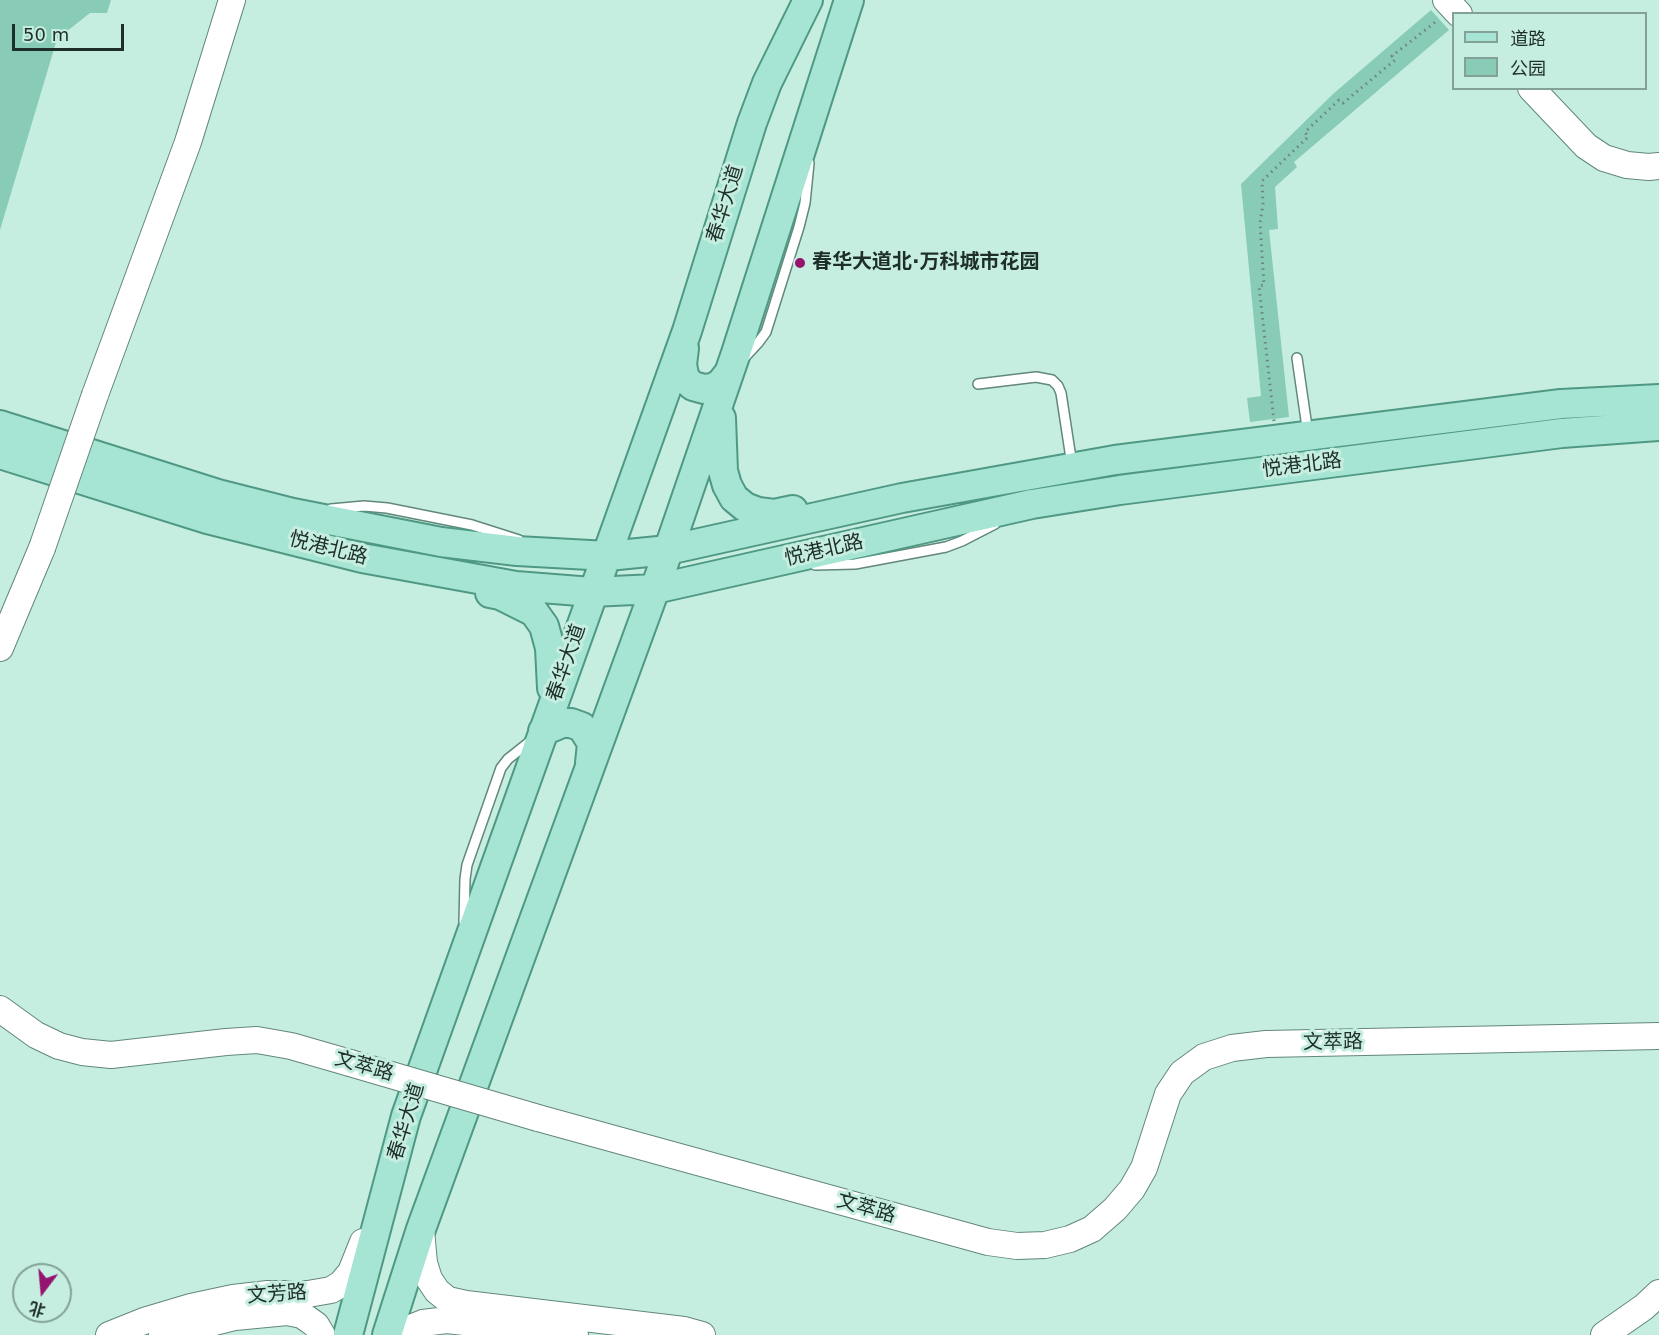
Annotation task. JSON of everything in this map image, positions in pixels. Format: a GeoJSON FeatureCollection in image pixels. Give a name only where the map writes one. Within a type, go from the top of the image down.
{"type":"FeatureCollection","features":[{"type":"Feature","properties":{"kind":"main road","name":"春华大道"},"geometry":{"type":"LineString","coordinates":[[348,1335],[406,1116],[687,331],[752,123],[767,83],[808,0]]}},
{"type":"Feature","properties":{"kind":"main road"},"geometry":{"type":"LineString","coordinates":[[387,1335],[421,1229],[655,589],[725,385],[849,0]]}},
{"type":"Feature","properties":{"kind":"main road"},"geometry":{"type":"LineString","coordinates":[[687,331],[682,365],[685,379],[693,386],[704,389],[725,385]]}},
{"type":"Feature","properties":{"kind":"main road"},"geometry":{"type":"LineString","coordinates":[[725,385],[723,471],[734,498],[745,507],[758,512],[774,514],[846,500],[902,498]]}},
{"type":"Feature","properties":{"kind":"main road","name":"悦港北路"},"geometry":{"type":"LineString","coordinates":[[0,425],[218,494],[293,513],[441,542],[517,552],[608,556],[668,550],[902,498],[1115,460],[1561,404],[1659,399]]}},
{"type":"Feature","properties":{"kind":"main road","name":"悦港北路"},"geometry":{"type":"LineString","coordinates":[[0,454],[207,519],[362,558],[516,586],[592,592],[655,589],[1032,504],[1120,490],[1562,433],[1659,426]]}},
{"type":"Feature","properties":{"kind":"main road"},"geometry":{"type":"LineString","coordinates":[[362,558],[416,581],[500,595],[534,612],[544,626],[550,648],[552,704]]}},
{"type":"Feature","properties":{"kind":"main road"},"geometry":{"type":"LineString","coordinates":[[543,731],[562,723],[572,723],[582,727],[592,743],[590,768]]}},
{"type":"Feature","properties":{"kind":"street"},"geometry":{"type":"LineString","coordinates":[[0,648],[42,548],[95,395],[188,142],[232,0]]}},
{"type":"Feature","properties":{"kind":"street"},"geometry":{"type":"LineString","coordinates":[[1533,90],[1586,146],[1604,158],[1627,165],[1659,166]]}},
{"type":"Feature","properties":{"kind":"street","name":"文萃路"},"geometry":{"type":"LineString","coordinates":[[0,1008],[36,1035],[59,1046],[82,1052],[111,1055],[257,1040],[291,1046],[538,1118],[988,1242],[1017,1246],[1045,1245],[1070,1239],[1092,1229],[1115,1209],[1132,1189],[1144,1168],[1168,1094],[1182,1073],[1204,1057],[1232,1048],[1266,1044],[1659,1036]]}},
{"type":"Feature","properties":{"kind":"street","name":"文芳路"},"geometry":{"type":"LineString","coordinates":[[109,1335],[153,1318],[233,1298],[268,1294],[308,1294],[331,1290],[341,1284],[351,1272],[387,1187]]}},
{"type":"Feature","properties":{"kind":"street"},"geometry":{"type":"LineString","coordinates":[[421,1229],[424,1263],[429,1278],[436,1291],[448,1300],[684,1330],[702,1335]]}},
{"type":"Feature","properties":{"kind":"street"},"geometry":{"type":"LineString","coordinates":[[1604,1335],[1644,1307],[1659,1293]]}},
{"type":"Feature","properties":{"kind":"street","name":"文芳路"},"geometry":{"type":"LineString","coordinates":[[162,1335],[235,1317],[287,1312],[302,1315],[316,1325],[322,1335]]}},
{"type":"Feature","properties":{"kind":"street"},"geometry":{"type":"LineString","coordinates":[[406,1335],[413,1327],[434,1320],[575,1335]]}},
{"type":"Feature","properties":{"kind":"lane"},"geometry":{"type":"LineString","coordinates":[[1297,358],[1308,436]]}},
{"type":"Feature","properties":{"kind":"lane"},"geometry":{"type":"LineString","coordinates":[[978,384],[1036,377],[1052,380],[1061,393],[1073,468]]}},
{"type":"Feature","properties":{"kind":"path"},"geometry":{"type":"LineString","coordinates":[[1274,425],[1259,286],[1264,285],[1260,223],[1263,204],[1262,181],[1308,137],[1305,132],[1339,100],[1343,104],[1395,60],[1392,56],[1450,9]]}},
{"type":"Feature","properties":{"kind":"green space"},"geometry":{"type":"Polygon","coordinates":[[[0,0],[111,0],[107,13],[90,13],[57,39],[0,230],[0,0]]]}},
{"type":"Feature","properties":{"kind":"green space"},"geometry":{"type":"Polygon","coordinates":[[[1431,10],[1449,30],[1294,162],[1297,167],[1275,187],[1278,229],[1269,230],[1289,417],[1250,422],[1247,398],[1261,396],[1241,184],[1333,94],[1431,10]]]}},
{"type":"Feature","properties":{"kind":"place","name":"春华大道北·万科城市花园"},"geometry":{"type":"Point","coordinates":[800,263]}}]}
